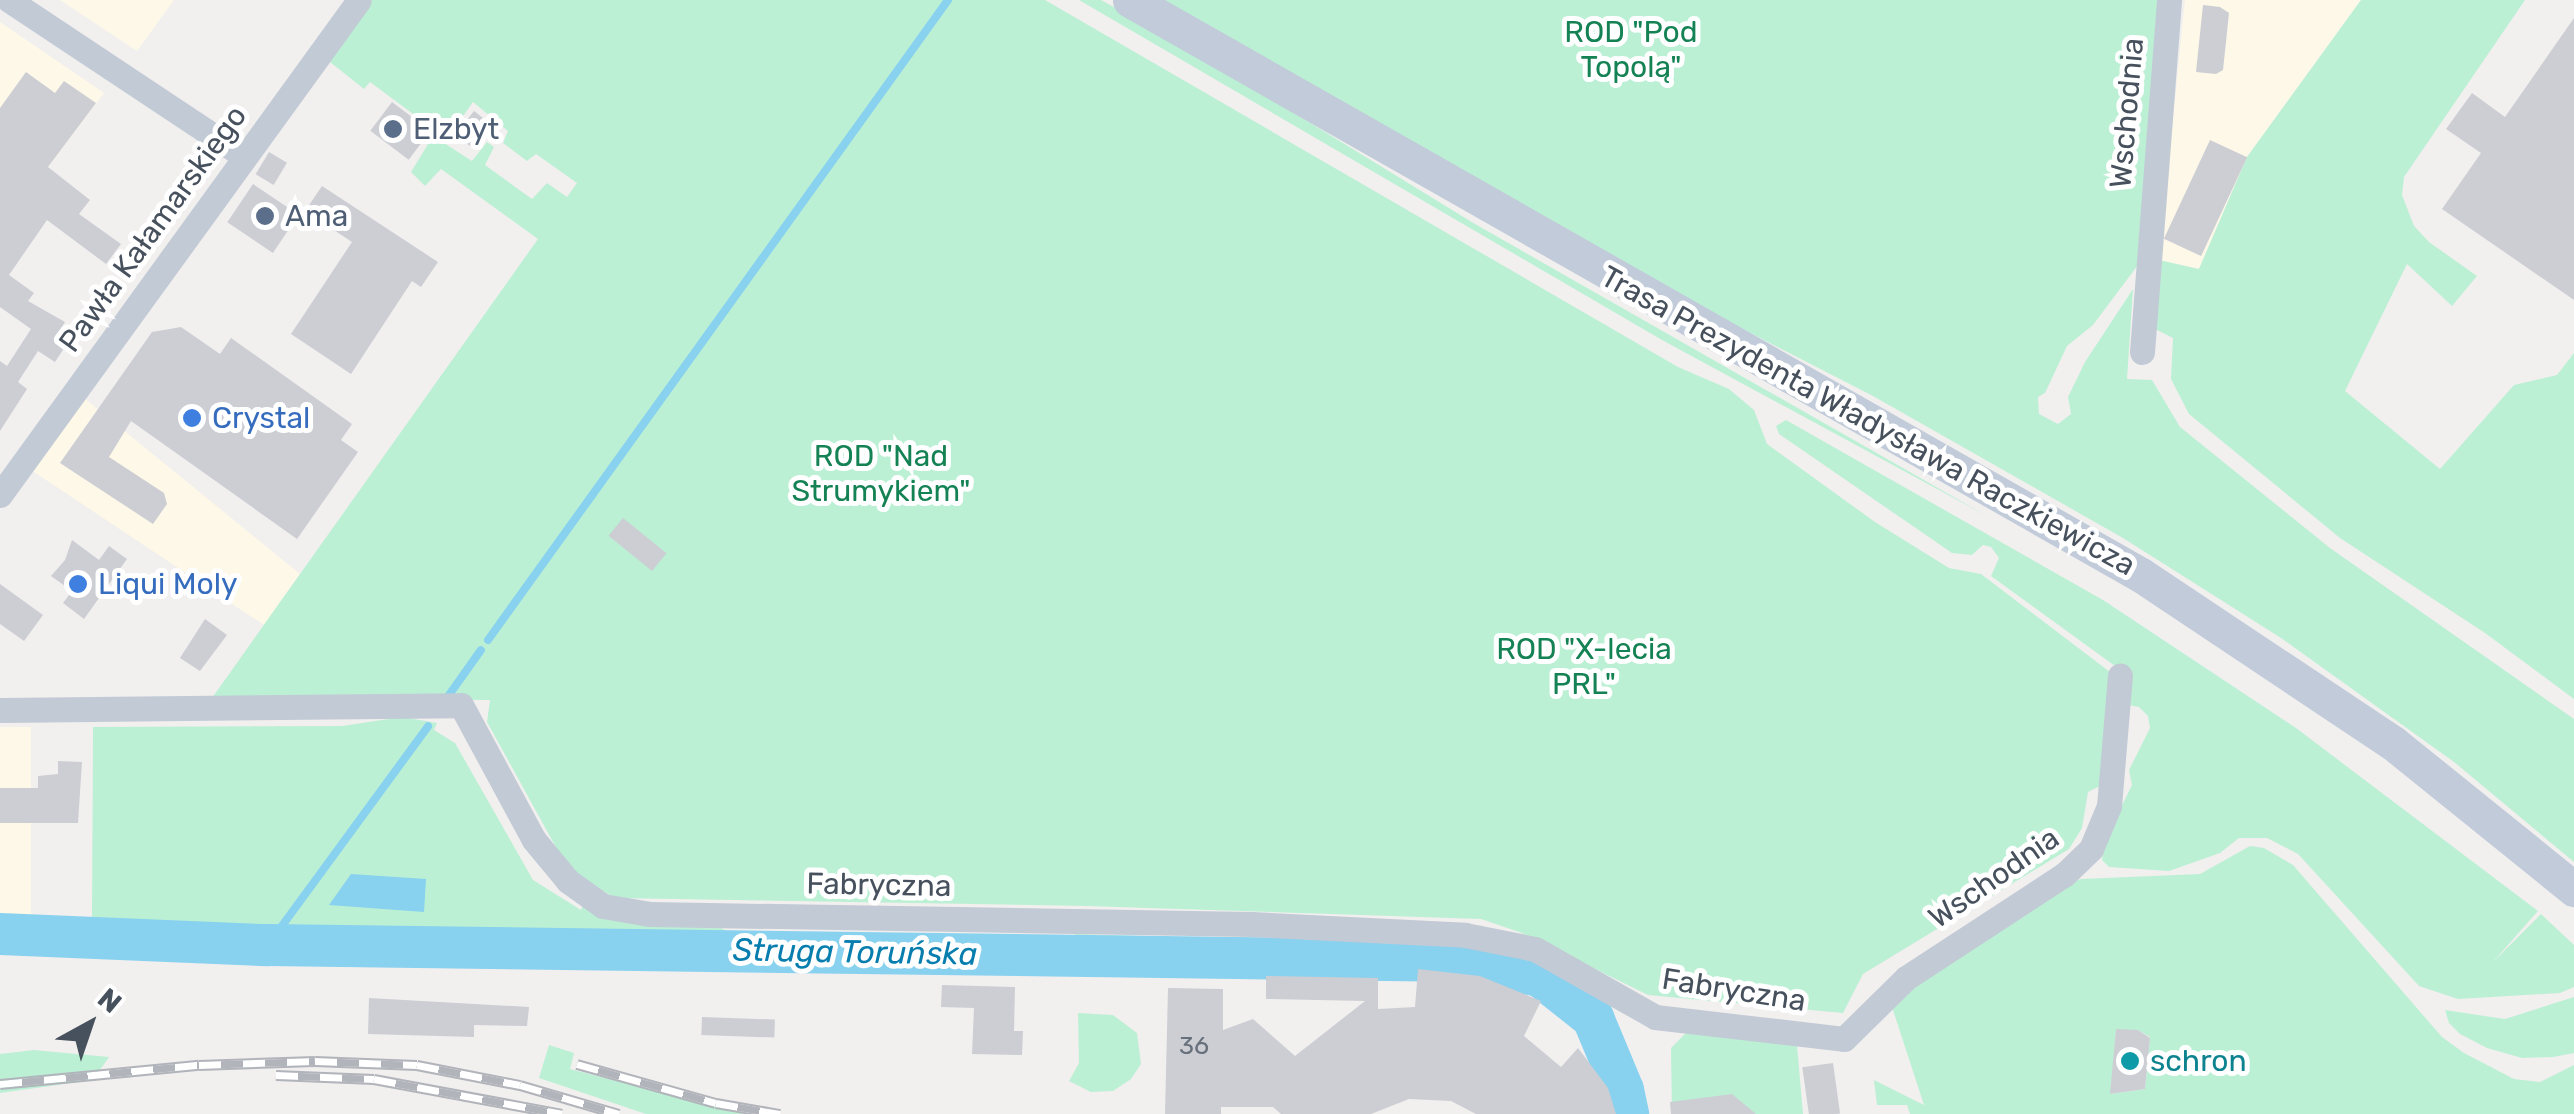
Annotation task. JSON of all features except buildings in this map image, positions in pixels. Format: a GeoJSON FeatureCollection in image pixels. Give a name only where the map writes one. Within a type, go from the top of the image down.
{"type":"FeatureCollection","features":[{"type":"Feature","properties":{"kind":"main road","name":"Trasa Prezydenta Władysława Raczkiewicza"},"geometry":{"type":"LineString","coordinates":[[1130,0],[2141,575],[2393,744],[2574,890]]}},
{"type":"Feature","properties":{"kind":"street"},"geometry":{"type":"LineString","coordinates":[[9,0],[245,157]]}},
{"type":"Feature","properties":{"kind":"street","name":"Pawła Kałamarskiego"},"geometry":{"type":"LineString","coordinates":[[0,495],[359,0]]}},
{"type":"Feature","properties":{"kind":"street","name":"Wschodnia"},"geometry":{"type":"LineString","coordinates":[[2142,352],[2169,0]]}},
{"type":"Feature","properties":{"kind":"street","name":"Wschodnia"},"geometry":{"type":"LineString","coordinates":[[1844,1039],[1906,978],[2065,874],[2091,849],[2109,806],[2120,675]]}},
{"type":"Feature","properties":{"kind":"street","name":"Fabryczna"},"geometry":{"type":"LineString","coordinates":[[0,710],[461,705],[534,840],[568,881],[603,906],[650,914],[1232,923],[1465,935],[1535,949],[1655,1017],[1844,1039]]}},
{"type":"Feature","properties":{"kind":"shaded area"},"geometry":{"type":"Polygon","coordinates":[[[60,0],[174,0],[137,51],[60,0]]]}},
{"type":"Feature","properties":{"kind":"shaded area"},"geometry":{"type":"Polygon","coordinates":[[[2185,0],[2361,0],[2247,157],[2199,269],[2159,260],[2185,0]]]}},
{"type":"Feature","properties":{"kind":"shaded area"},"geometry":{"type":"Polygon","coordinates":[[[0,22],[104,93],[44,173],[0,206],[0,22]]]}},
{"type":"Feature","properties":{"kind":"shaded area"},"geometry":{"type":"Polygon","coordinates":[[[84,398],[300,574],[264,625],[31,470],[84,398]]]}},
{"type":"Feature","properties":{"kind":"shaded area"},"geometry":{"type":"Polygon","coordinates":[[[0,727],[31,727],[31,916],[0,916],[0,727]]]}},
{"type":"Feature","properties":{"kind":"green space","name":"ROD \"Nad Strumykiem\""},"geometry":{"type":"Polygon","coordinates":[[[372,0],[1045,0],[1678,367],[1729,389],[1754,410],[1767,444],[1875,522],[1949,568],[1981,574],[2110,672],[2102,785],[2088,792],[2082,828],[2069,849],[1863,974],[1843,1013],[1648,995],[1522,933],[1481,919],[1086,906],[615,898],[569,871],[487,722],[490,700],[212,698],[538,239],[441,169],[425,186],[411,172],[436,131],[370,82],[364,89],[325,58],[372,0]],[[473,102],[444,143],[472,161],[487,142],[494,147],[485,165],[532,199],[547,183],[567,197],[577,183],[536,154],[527,161],[503,143],[508,131],[473,102]]]}},
{"type":"Feature","properties":{"kind":"green space"},"geometry":{"type":"Polygon","coordinates":[[[1079,0],[1101,0],[1180,43],[1475,224],[1987,516],[1662,340],[1079,0]]]}},
{"type":"Feature","properties":{"kind":"green space","name":"ROD \"Pod Topolą\""},"geometry":{"type":"Polygon","coordinates":[[[1162,0],[2158,0],[2138,265],[2093,325],[2067,346],[2045,393],[2038,397],[2039,414],[2058,424],[2071,414],[2068,397],[2085,362],[2133,289],[2127,379],[2152,380],[2180,427],[2330,548],[2574,719],[2574,862],[2454,762],[2281,638],[2123,538],[1873,396],[1661,287],[1162,0]]]}},
{"type":"Feature","properties":{"kind":"green space"},"geometry":{"type":"Polygon","coordinates":[[[2361,0],[2525,0],[2404,177],[2402,195],[2414,226],[2429,242],[2477,276],[2452,306],[2407,264],[2345,391],[2440,469],[2514,385],[2557,375],[2574,353],[2574,699],[2485,633],[2340,538],[2189,414],[2171,379],[2173,338],[2155,329],[2159,260],[2199,269],[2247,157],[2361,0]]]}},
{"type":"Feature","properties":{"kind":"green space"},"geometry":{"type":"Polygon","coordinates":[[[1786,420],[2103,600],[2296,728],[2538,911],[2492,963],[2541,914],[2574,945],[2574,987],[2560,993],[2458,999],[2419,986],[2298,854],[2267,838],[2239,838],[2220,853],[2169,871],[2109,867],[2102,860],[2105,840],[2132,785],[2129,770],[2150,728],[2148,716],[2139,707],[2123,704],[2126,674],[1991,576],[1999,558],[1991,547],[1983,545],[1972,555],[1952,553],[1779,434],[1776,426],[1786,420]]]}},
{"type":"Feature","properties":{"kind":"green space"},"geometry":{"type":"Polygon","coordinates":[[[402,717],[437,723],[434,730],[455,743],[533,880],[581,910],[583,905],[710,922],[734,935],[1034,947],[1031,966],[0,953],[0,916],[92,918],[93,727],[342,726],[402,717]]]}},
{"type":"Feature","properties":{"kind":"green space"},"geometry":{"type":"Polygon","coordinates":[[[2250,846],[2264,848],[2293,865],[2442,1037],[2464,1053],[2514,1079],[2540,1082],[2574,1065],[2574,1114],[1910,1114],[1907,1105],[1877,1105],[1874,1080],[1924,1105],[1891,1004],[2059,886],[2081,879],[2200,874],[2250,846]],[[2116,1030],[2111,1094],[2145,1089],[2150,1037],[2138,1030],[2116,1030]]]}},
{"type":"Feature","properties":{"kind":"green space"},"geometry":{"type":"Polygon","coordinates":[[[1076,934],[1494,949],[1488,974],[1456,966],[1254,973],[1210,967],[1119,973],[1056,969],[1060,945],[1076,934]]]}},
{"type":"Feature","properties":{"kind":"green space"},"geometry":{"type":"Polygon","coordinates":[[[2574,997],[2574,1053],[2553,1057],[2522,1058],[2487,1048],[2460,1034],[2449,1023],[2445,1010],[2505,1019],[2574,997]]]}},
{"type":"Feature","properties":{"kind":"green space"},"geometry":{"type":"Polygon","coordinates":[[[1078,1013],[1113,1015],[1137,1033],[1141,1064],[1131,1079],[1113,1091],[1091,1092],[1069,1081],[1079,1063],[1078,1013]]]}},
{"type":"Feature","properties":{"kind":"green space"},"geometry":{"type":"Polygon","coordinates":[[[1690,1029],[1797,1045],[1803,1114],[1672,1114],[1671,1048],[1690,1029]]]}},
{"type":"Feature","properties":{"kind":"green space"},"geometry":{"type":"Polygon","coordinates":[[[549,1045],[574,1053],[570,1069],[745,1114],[646,1114],[539,1078],[549,1045]]]}},
{"type":"Feature","properties":{"kind":"green space"},"geometry":{"type":"Polygon","coordinates":[[[34,1050],[109,1057],[93,1080],[0,1093],[0,1054],[34,1050]]]}},
{"type":"Feature","properties":{"kind":"water"},"geometry":{"type":"Polygon","coordinates":[[[351,874],[426,879],[424,912],[329,905],[351,874]]]}},
{"type":"Feature","properties":{"kind":"waterway"},"geometry":{"type":"LineString","coordinates":[[488,640],[948,0]]}},
{"type":"Feature","properties":{"kind":"waterway"},"geometry":{"type":"LineString","coordinates":[[449,695],[481,650]]}},
{"type":"Feature","properties":{"kind":"waterway"},"geometry":{"type":"LineString","coordinates":[[268,945],[428,726]]}},
{"type":"Feature","properties":{"kind":"waterway","name":"Struga Toruńska"},"geometry":{"type":"LineString","coordinates":[[0,934],[268,945],[1463,961],[1540,976],[1593,1018],[1623,1090],[1628,1114]]}},
{"type":"Feature","properties":{"kind":"railway"},"geometry":{"type":"LineString","coordinates":[[0,1084],[199,1065],[315,1061],[417,1065],[520,1085],[619,1114]]}},
{"type":"Feature","properties":{"kind":"railway"},"geometry":{"type":"LineString","coordinates":[[577,1064],[716,1103],[780,1114]]}},
{"type":"Feature","properties":{"kind":"railway"},"geometry":{"type":"LineString","coordinates":[[276,1075],[374,1079],[562,1114]]}},
{"type":"Feature","properties":{"kind":"place","name":"Elzbyt"},"geometry":{"type":"Point","coordinates":[393,129]}},
{"type":"Feature","properties":{"kind":"place","name":"Ama"},"geometry":{"type":"Point","coordinates":[265,216]}},
{"type":"Feature","properties":{"kind":"place","name":"Crystal"},"geometry":{"type":"Point","coordinates":[192,418]}},
{"type":"Feature","properties":{"kind":"place","name":"Liqui Moly"},"geometry":{"type":"Point","coordinates":[78,584]}},
{"type":"Feature","properties":{"kind":"place","name":"schron"},"geometry":{"type":"Point","coordinates":[2130,1061]}},
{"type":"Feature","properties":{"kind":"park label","name":"ROD \"X-lecia PRL\""},"geometry":{"type":"Point","coordinates":[1584,666]}}]}
